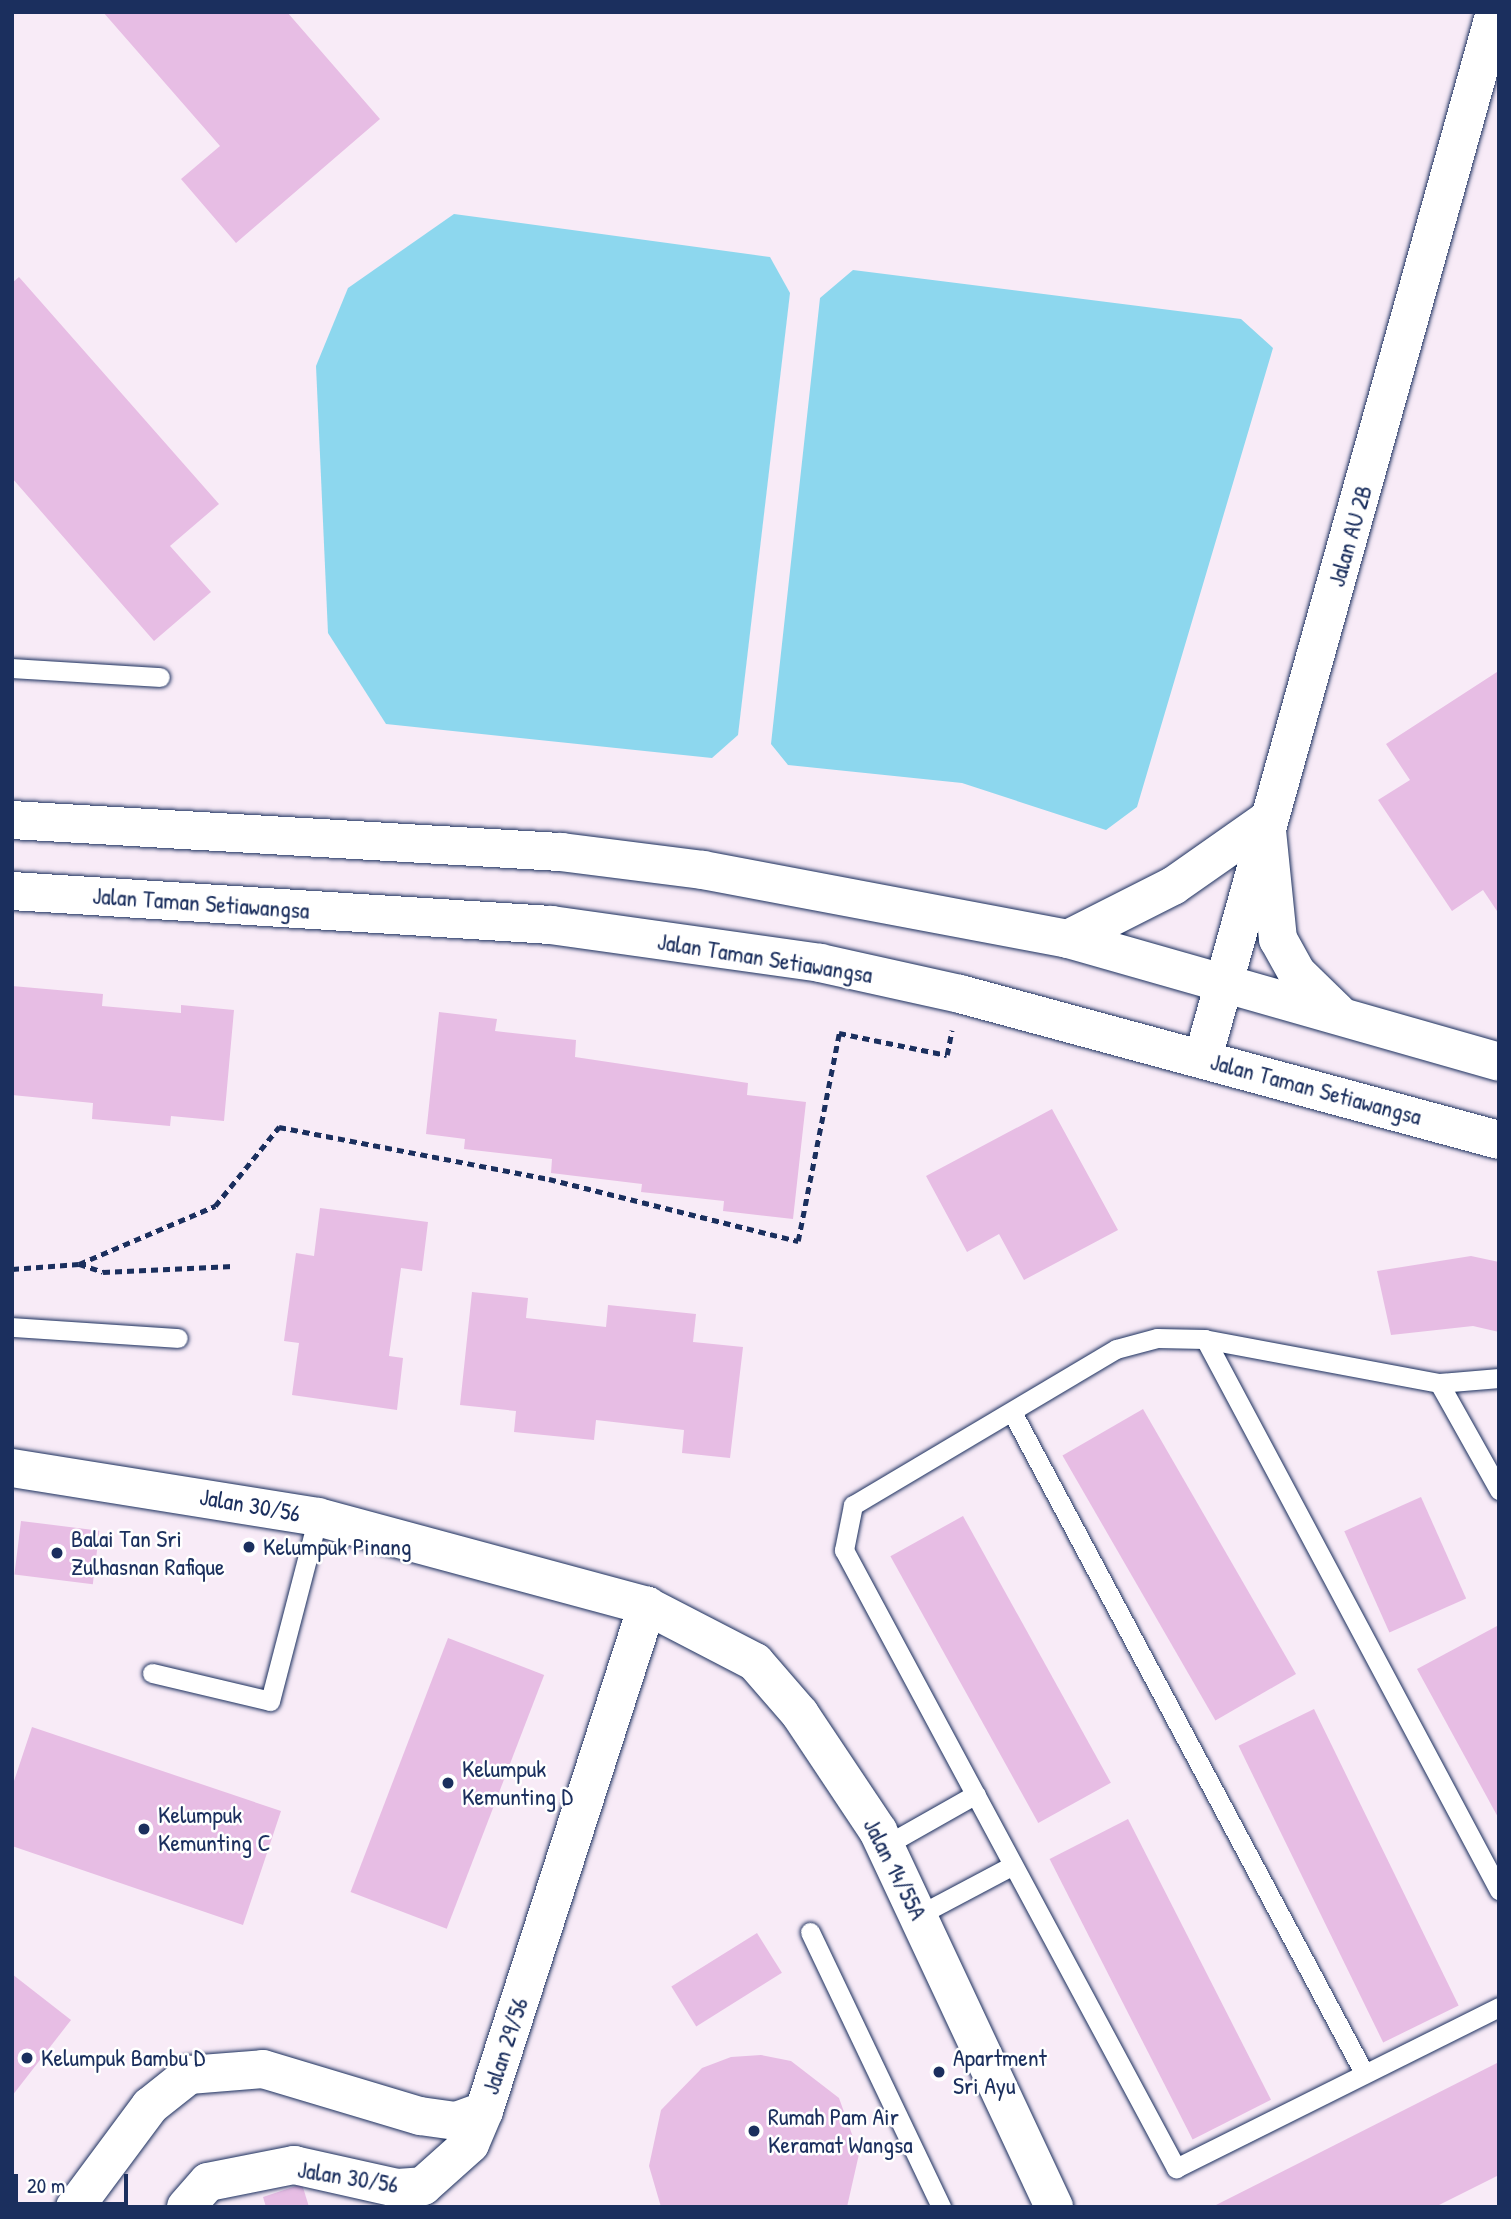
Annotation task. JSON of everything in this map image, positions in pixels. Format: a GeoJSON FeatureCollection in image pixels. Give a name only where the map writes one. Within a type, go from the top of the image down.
{"type":"FeatureCollection","features":[{"type":"Feature","properties":{"kind":"street","name":"Jalan AU 2B"},"geometry":{"type":"LineString","coordinates":[[1203,1058],[1266,821],[1495,12]]}},
{"type":"Feature","properties":{"kind":"street"},"geometry":{"type":"LineString","coordinates":[[12,820],[561,852],[703,870],[1068,939],[1499,1062]]}},
{"type":"Feature","properties":{"kind":"street"},"geometry":{"type":"LineString","coordinates":[[1068,939],[1173,886],[1266,821],[1278,939],[1297,973],[1338,1014]]}},
{"type":"Feature","properties":{"kind":"street","name":"Jalan Taman Setiawangsa"},"geometry":{"type":"LineString","coordinates":[[12,891],[551,925],[820,963],[1203,1058],[1499,1140]]}},
{"type":"Feature","properties":{"kind":"street","name":"Jalan 30/56"},"geometry":{"type":"LineString","coordinates":[[12,1468],[318,1517],[647,1606]]}},
{"type":"Feature","properties":{"kind":"street","name":"Jalan 14/55A"},"geometry":{"type":"LineString","coordinates":[[647,1606],[755,1662],[800,1714],[886,1845],[1054,2207]]}},
{"type":"Feature","properties":{"kind":"street","name":"Jalan 29/56"},"geometry":{"type":"LineString","coordinates":[[75,2207],[150,2106],[189,2075],[263,2069],[420,2116],[456,2121],[484,2111],[647,1606]]}},
{"type":"Feature","properties":{"kind":"street","name":"Jalan 30/56"},"geometry":{"type":"LineString","coordinates":[[186,2207],[208,2182],[294,2165],[397,2188],[423,2186],[470,2144],[484,2111]]}},
{"type":"Feature","properties":{"kind":"lane"},"geometry":{"type":"LineString","coordinates":[[12,668],[160,677]]}},
{"type":"Feature","properties":{"kind":"lane"},"geometry":{"type":"LineString","coordinates":[[12,1327],[178,1338]]}},
{"type":"Feature","properties":{"kind":"lane"},"geometry":{"type":"LineString","coordinates":[[1499,1378],[1439,1383],[1205,1339],[1157,1338],[1116,1349],[853,1505],[845,1529],[844,1550],[1175,2168],[1499,2007]]}},
{"type":"Feature","properties":{"kind":"lane"},"geometry":{"type":"LineString","coordinates":[[1205,1339],[1499,1890]]}},
{"type":"Feature","properties":{"kind":"lane"},"geometry":{"type":"LineString","coordinates":[[1439,1383],[1499,1490]]}},
{"type":"Feature","properties":{"kind":"lane"},"geometry":{"type":"LineString","coordinates":[[1012,1412],[1364,2073]]}},
{"type":"Feature","properties":{"kind":"lane"},"geometry":{"type":"LineString","coordinates":[[152,1673],[270,1702],[318,1517]]}},
{"type":"Feature","properties":{"kind":"lane"},"geometry":{"type":"LineString","coordinates":[[886,1845],[976,1794]]}},
{"type":"Feature","properties":{"kind":"lane"},"geometry":{"type":"LineString","coordinates":[[919,1915],[1013,1865]]}},
{"type":"Feature","properties":{"kind":"lane"},"geometry":{"type":"LineString","coordinates":[[810,1932],[941,2207]]}},
{"type":"Feature","properties":{"kind":"path"},"geometry":{"type":"LineString","coordinates":[[12,1269],[79,1264],[215,1206],[279,1127],[549,1179],[798,1241],[839,1033],[947,1055]]}},
{"type":"Feature","properties":{"kind":"path"},"geometry":{"type":"LineString","coordinates":[[79,1264],[103,1272],[233,1266]]}},
{"type":"Feature","properties":{"kind":"water"},"geometry":{"type":"Polygon","coordinates":[[[454,214],[770,257],[790,293],[738,735],[712,758],[386,724],[328,633],[316,366],[348,288],[454,214]]]}},
{"type":"Feature","properties":{"kind":"water"},"geometry":{"type":"Polygon","coordinates":[[[853,270],[1241,319],[1273,348],[1137,807],[1106,830],[962,783],[788,765],[771,744],[820,298],[853,270]]]}},
{"type":"Feature","properties":{"kind":"building"},"geometry":{"type":"Polygon","coordinates":[[[103,12],[287,12],[380,119],[236,243],[181,179],[220,146],[103,12]]]}},
{"type":"Feature","properties":{"kind":"building"},"geometry":{"type":"Polygon","coordinates":[[[19,277],[219,504],[170,546],[211,592],[154,641],[12,478],[12,283],[19,277]]]}},
{"type":"Feature","properties":{"kind":"building"},"geometry":{"type":"Polygon","coordinates":[[[1497,672],[1499,914],[1483,890],[1452,911],[1378,800],[1410,780],[1386,744],[1497,672]]]}},
{"type":"Feature","properties":{"kind":"building"},"geometry":{"type":"Polygon","coordinates":[[[12,986],[103,994],[102,1006],[181,1013],[181,1005],[234,1010],[224,1121],[171,1116],[170,1126],[92,1119],[93,1103],[12,1095],[12,986]]]}},
{"type":"Feature","properties":{"kind":"building"},"geometry":{"type":"Polygon","coordinates":[[[439,1012],[497,1019],[495,1031],[576,1040],[575,1057],[748,1083],[747,1095],[806,1102],[793,1219],[723,1211],[724,1201],[641,1192],[642,1184],[551,1173],[552,1159],[464,1149],[465,1139],[426,1134],[439,1012]]]}},
{"type":"Feature","properties":{"kind":"building"},"geometry":{"type":"Polygon","coordinates":[[[1052,1109],[1118,1230],[1024,1280],[999,1234],[967,1252],[926,1176],[1052,1109]]]}},
{"type":"Feature","properties":{"kind":"building"},"geometry":{"type":"Polygon","coordinates":[[[320,1208],[428,1222],[422,1271],[401,1268],[389,1356],[403,1358],[397,1410],[292,1395],[299,1343],[284,1341],[296,1253],[314,1256],[320,1208]]]}},
{"type":"Feature","properties":{"kind":"building"},"geometry":{"type":"Polygon","coordinates":[[[1471,1256],[1499,1262],[1499,1332],[1473,1326],[1391,1335],[1377,1271],[1471,1256]]]}},
{"type":"Feature","properties":{"kind":"building"},"geometry":{"type":"Polygon","coordinates":[[[472,1292],[528,1298],[526,1318],[606,1327],[608,1305],[696,1314],[693,1342],[743,1347],[730,1458],[682,1453],[684,1430],[596,1420],[594,1440],[514,1432],[516,1411],[460,1405],[472,1292]]]}},
{"type":"Feature","properties":{"kind":"building"},"geometry":{"type":"Polygon","coordinates":[[[1143,1409],[1296,1674],[1215,1721],[1062,1456],[1143,1409]]]}},
{"type":"Feature","properties":{"kind":"building"},"geometry":{"type":"Polygon","coordinates":[[[1421,1497],[1466,1598],[1389,1633],[1344,1531],[1421,1497]]]}},
{"type":"Feature","properties":{"kind":"building"},"geometry":{"type":"Polygon","coordinates":[[[963,1516],[1111,1783],[1038,1823],[890,1556],[963,1516]]]}},
{"type":"Feature","properties":{"kind":"building","name":"Balai Tan Sri Zulhasnan Rafique"},"geometry":{"type":"Polygon","coordinates":[[[21,1521],[99,1531],[93,1584],[14,1575],[21,1521]]]}},
{"type":"Feature","properties":{"kind":"building"},"geometry":{"type":"Polygon","coordinates":[[[1497,1626],[1499,1629],[1499,1819],[1417,1669],[1497,1626]]]}},
{"type":"Feature","properties":{"kind":"building","name":"Kelumpuk Kemunting D"},"geometry":{"type":"Polygon","coordinates":[[[448,1638],[544,1675],[447,1929],[351,1892],[448,1638]]]}},
{"type":"Feature","properties":{"kind":"building"},"geometry":{"type":"Polygon","coordinates":[[[1314,1709],[1459,2006],[1383,2042],[1239,1746],[1314,1709]]]}},
{"type":"Feature","properties":{"kind":"building","name":"Kelumpuk Kemunting C"},"geometry":{"type":"Polygon","coordinates":[[[32,1727],[281,1811],[243,1925],[12,1846],[12,1787],[32,1727]]]}},
{"type":"Feature","properties":{"kind":"building"},"geometry":{"type":"Polygon","coordinates":[[[1128,1819],[1271,2100],[1193,2140],[1050,1859],[1128,1819]]]}},
{"type":"Feature","properties":{"kind":"building"},"geometry":{"type":"Polygon","coordinates":[[[757,1933],[782,1973],[696,2026],[671,1987],[757,1933]]]}},
{"type":"Feature","properties":{"kind":"building","name":"Kelumpuk Bambu D"},"geometry":{"type":"Polygon","coordinates":[[[12,1974],[71,2020],[12,2096],[12,1974]]]}},
{"type":"Feature","properties":{"kind":"building","name":"Rumah Pam Air Keramat Wangsa"},"geometry":{"type":"Polygon","coordinates":[[[761,2055],[791,2061],[839,2098],[859,2154],[847,2207],[661,2207],[649,2166],[661,2110],[702,2068],[731,2057],[761,2055]]]}},
{"type":"Feature","properties":{"kind":"building"},"geometry":{"type":"Polygon","coordinates":[[[1499,2062],[1499,2175],[1435,2207],[1212,2207],[1499,2062]]]}},
{"type":"Feature","properties":{"kind":"building"},"geometry":{"type":"Polygon","coordinates":[[[302,2184],[309,2207],[266,2207],[263,2197],[302,2184]]]}},
{"type":"Feature","properties":{"kind":"place","name":"Kelumpuk Pinang"},"geometry":{"type":"Point","coordinates":[249,1547]}},
{"type":"Feature","properties":{"kind":"place","name":"Balai Tan Sri Zulhasnan Rafique"},"geometry":{"type":"Point","coordinates":[57,1553]}},
{"type":"Feature","properties":{"kind":"place","name":"Kelumpuk Kemunting D"},"geometry":{"type":"Point","coordinates":[448,1783]}},
{"type":"Feature","properties":{"kind":"place","name":"Kelumpuk Kemunting C"},"geometry":{"type":"Point","coordinates":[144,1829]}},
{"type":"Feature","properties":{"kind":"place","name":"Kelumpuk Bambu D"},"geometry":{"type":"Point","coordinates":[27,2058]}},
{"type":"Feature","properties":{"kind":"place","name":"Apartment Sri Ayu"},"geometry":{"type":"Point","coordinates":[939,2072]}},
{"type":"Feature","properties":{"kind":"place","name":"Rumah Pam Air Keramat Wangsa"},"geometry":{"type":"Point","coordinates":[754,2131]}}]}
